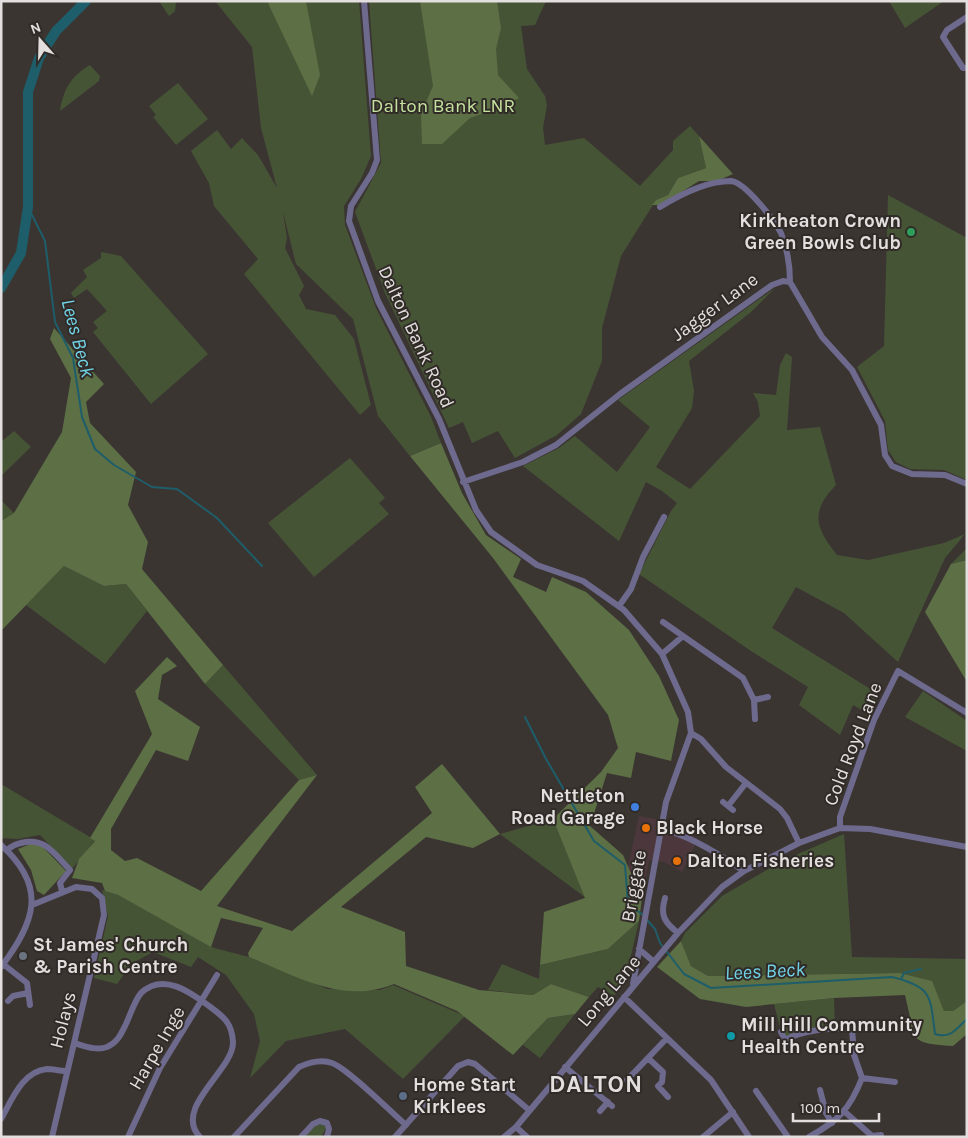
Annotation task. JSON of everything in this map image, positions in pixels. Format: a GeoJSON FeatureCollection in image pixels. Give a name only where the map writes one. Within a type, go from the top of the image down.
{"type":"FeatureCollection","features":[{"type":"Feature","properties":{"kind":"street","name":"Dalton Bank Road"},"geometry":{"type":"LineString","coordinates":[[364,1],[377,160],[372,172],[351,206],[349,221],[378,301],[438,419],[476,510],[491,532],[537,564],[582,580],[618,606],[662,654],[681,691],[688,712],[691,733]]}},
{"type":"Feature","properties":{"kind":"street"},"geometry":{"type":"LineString","coordinates":[[967,17],[947,30],[943,37],[956,60],[963,68],[967,68]]}},
{"type":"Feature","properties":{"kind":"street"},"geometry":{"type":"LineString","coordinates":[[660,208],[688,191],[732,181],[738,183],[757,201],[781,234],[790,267],[790,282]]}},
{"type":"Feature","properties":{"kind":"street","name":"Jagger Lane"},"geometry":{"type":"LineString","coordinates":[[463,482],[523,462],[556,445],[620,394],[772,285],[783,281],[790,282],[822,337],[852,370],[881,425],[885,455],[892,466],[912,474],[945,475],[967,484]]}},
{"type":"Feature","properties":{"kind":"street"},"geometry":{"type":"LineString","coordinates":[[618,606],[631,588],[643,557],[664,517]]}},
{"type":"Feature","properties":{"kind":"street"},"geometry":{"type":"LineString","coordinates":[[662,622],[743,678],[754,700],[755,719]]}},
{"type":"Feature","properties":{"kind":"street"},"geometry":{"type":"LineString","coordinates":[[662,654],[683,636]]}},
{"type":"Feature","properties":{"kind":"street","name":"Cold Royd Lane"},"geometry":{"type":"LineString","coordinates":[[840,828],[840,817],[874,720],[898,671],[967,713]]}},
{"type":"Feature","properties":{"kind":"street"},"geometry":{"type":"LineString","coordinates":[[754,700],[768,697]]}},
{"type":"Feature","properties":{"kind":"street"},"geometry":{"type":"LineString","coordinates":[[691,733],[701,739],[726,768],[780,809],[787,818],[799,843]]}},
{"type":"Feature","properties":{"kind":"street","name":"Briggate"},"geometry":{"type":"LineString","coordinates":[[634,984],[647,901],[666,802],[691,733]]}},
{"type":"Feature","properties":{"kind":"street"},"geometry":{"type":"LineString","coordinates":[[728,806],[746,783]]}},
{"type":"Feature","properties":{"kind":"street"},"geometry":{"type":"LineString","coordinates":[[840,828],[870,829],[967,848]]}},
{"type":"Feature","properties":{"kind":"street","name":"Long Lane"},"geometry":{"type":"LineString","coordinates":[[504,1137],[516,1127],[670,942],[722,887],[744,871],[799,843],[840,828]]}},
{"type":"Feature","properties":{"kind":"street"},"geometry":{"type":"LineString","coordinates":[[660,829],[670,831],[724,858],[744,871]]}},
{"type":"Feature","properties":{"kind":"street"},"geometry":{"type":"LineString","coordinates":[[7,850],[12,845],[32,840],[43,842],[70,870],[60,884],[62,891]]}},
{"type":"Feature","properties":{"kind":"street"},"geometry":{"type":"LineString","coordinates":[[1,845],[7,850],[30,882],[32,905],[26,929],[2,966],[27,983],[30,1005]]}},
{"type":"Feature","properties":{"kind":"street","name":"Holays"},"geometry":{"type":"LineString","coordinates":[[32,905],[62,891],[76,888],[92,889],[102,898],[104,915],[52,1137]]}},
{"type":"Feature","properties":{"kind":"street"},"geometry":{"type":"LineString","coordinates":[[665,898],[662,917],[667,925],[678,933]]}},
{"type":"Feature","properties":{"kind":"street","name":"Briggate"},"geometry":{"type":"LineString","coordinates":[[639,948],[656,959]]}},
{"type":"Feature","properties":{"kind":"street","name":"Harpe Inge"},"geometry":{"type":"LineString","coordinates":[[128,1137],[160,1068],[217,975]]}},
{"type":"Feature","properties":{"kind":"street"},"geometry":{"type":"LineString","coordinates":[[74,1043],[96,1049],[108,1046],[119,1039],[141,994],[155,985],[172,983],[202,1000],[226,1018],[232,1030],[233,1046],[194,1111],[194,1124],[200,1137]]}},
{"type":"Feature","properties":{"kind":"street"},"geometry":{"type":"LineString","coordinates":[[8,1001],[13,996],[28,993]]}},
{"type":"Feature","properties":{"kind":"street"},"geometry":{"type":"LineString","coordinates":[[624,997],[711,1080],[749,1137]]}},
{"type":"Feature","properties":{"kind":"street"},"geometry":{"type":"LineString","coordinates":[[781,1032],[785,1040],[812,1032],[840,1028],[885,1027]]}},
{"type":"Feature","properties":{"kind":"street"},"geometry":{"type":"LineString","coordinates":[[809,1137],[832,1123],[845,1112],[862,1078],[854,1055],[852,1029]]}},
{"type":"Feature","properties":{"kind":"street"},"geometry":{"type":"LineString","coordinates":[[628,1080],[667,1038]]}},
{"type":"Feature","properties":{"kind":"street"},"geometry":{"type":"LineString","coordinates":[[648,1058],[663,1072],[662,1082],[658,1086],[668,1097]]}},
{"type":"Feature","properties":{"kind":"street"},"geometry":{"type":"LineString","coordinates":[[234,1137],[299,1067],[310,1062],[321,1061],[338,1065],[406,1125]]}},
{"type":"Feature","properties":{"kind":"street"},"geometry":{"type":"LineString","coordinates":[[395,1137],[458,1066],[468,1062],[475,1064],[529,1110]]}},
{"type":"Feature","properties":{"kind":"street"},"geometry":{"type":"LineString","coordinates":[[565,1067],[610,1104],[600,1111]]}},
{"type":"Feature","properties":{"kind":"street"},"geometry":{"type":"LineString","coordinates":[[1,1119],[20,1086],[30,1076],[45,1069],[66,1072]]}},
{"type":"Feature","properties":{"kind":"street"},"geometry":{"type":"LineString","coordinates":[[862,1078],[895,1082]]}},
{"type":"Feature","properties":{"kind":"street"},"geometry":{"type":"LineString","coordinates":[[820,1090],[826,1113],[832,1123]]}},
{"type":"Feature","properties":{"kind":"street"},"geometry":{"type":"LineString","coordinates":[[756,1091],[788,1137]]}},
{"type":"Feature","properties":{"kind":"street"},"geometry":{"type":"LineString","coordinates":[[703,1137],[732,1112]]}},
{"type":"Feature","properties":{"kind":"street"},"geometry":{"type":"LineString","coordinates":[[845,1112],[872,1136],[880,1135]]}},
{"type":"Feature","properties":{"kind":"street"},"geometry":{"type":"LineString","coordinates":[[301,1137],[312,1124],[320,1121],[327,1124],[329,1129],[327,1137]]}},
{"type":"Feature","properties":{"kind":"street"},"geometry":{"type":"LineString","coordinates":[[516,1127],[527,1137]]}},
{"type":"Feature","properties":{"kind":"shaded area"},"geometry":{"type":"Polygon","coordinates":[[[639,816],[667,821],[698,839],[682,872],[664,862],[649,860],[642,898],[628,867],[639,816]]]}},
{"type":"Feature","properties":{"kind":"green space"},"geometry":{"type":"Polygon","coordinates":[[[159,1],[176,1],[175,11],[169,16],[159,1]]]}},
{"type":"Feature","properties":{"kind":"green space"},"geometry":{"type":"Polygon","coordinates":[[[215,1],[359,1],[371,156],[361,179],[344,206],[345,225],[376,308],[431,417],[441,443],[410,456],[378,416],[353,319],[296,264],[283,212],[287,238],[285,248],[304,286],[299,295],[306,309],[335,315],[354,339],[371,405],[360,415],[244,274],[258,259],[214,206],[209,183],[191,151],[217,130],[231,149],[242,138],[258,155],[277,188],[261,128],[252,47],[215,1]]]}},
{"type":"Feature","properties":{"kind":"green space"},"geometry":{"type":"Polygon","coordinates":[[[267,1],[306,1],[320,75],[312,96],[267,1]]]}},
{"type":"Feature","properties":{"kind":"green space","name":"Dalton Bank LNR"},"geometry":{"type":"Polygon","coordinates":[[[369,1],[546,1],[535,25],[521,26],[527,69],[545,96],[547,105],[543,128],[545,145],[584,138],[640,186],[673,150],[673,141],[690,126],[699,136],[706,168],[678,178],[668,195],[656,200],[621,256],[602,328],[602,361],[581,414],[557,435],[515,458],[498,431],[472,443],[463,422],[449,428],[385,293],[355,212],[381,163],[369,1]]]}},
{"type":"Feature","properties":{"kind":"green space","name":"Dalton Bank LNR"},"geometry":{"type":"Polygon","coordinates":[[[420,1],[497,1],[501,28],[496,49],[498,75],[519,98],[502,107],[470,118],[442,144],[422,144],[421,114],[433,86],[420,1]]]}},
{"type":"Feature","properties":{"kind":"green space"},"geometry":{"type":"Polygon","coordinates":[[[889,1],[944,1],[905,28],[889,1]]]}},
{"type":"Feature","properties":{"kind":"green space"},"geometry":{"type":"Polygon","coordinates":[[[90,65],[100,76],[99,81],[60,111],[63,96],[69,84],[83,69],[90,65]]]}},
{"type":"Feature","properties":{"kind":"green space"},"geometry":{"type":"Polygon","coordinates":[[[178,83],[208,119],[176,145],[153,117],[156,115],[149,106],[178,83]]]}},
{"type":"Feature","properties":{"kind":"green space"},"geometry":{"type":"Polygon","coordinates":[[[699,136],[733,174],[717,181],[699,181],[661,205],[652,205],[656,200],[668,195],[678,178],[706,168],[699,136]]]}},
{"type":"Feature","properties":{"kind":"green space"},"geometry":{"type":"Polygon","coordinates":[[[888,195],[967,238],[967,480],[944,470],[910,469],[896,462],[888,450],[885,421],[857,367],[884,346],[888,195]]]}},
{"type":"Feature","properties":{"kind":"green space"},"geometry":{"type":"Polygon","coordinates":[[[101,252],[121,256],[208,354],[151,404],[93,332],[98,328],[93,322],[107,311],[87,289],[74,298],[71,293],[87,277],[83,270],[101,258],[101,252]]]}},
{"type":"Feature","properties":{"kind":"green space"},"geometry":{"type":"Polygon","coordinates":[[[775,288],[751,312],[689,361],[694,391],[692,408],[656,467],[690,489],[760,416],[758,402],[753,393],[776,395],[780,365],[786,353],[792,357],[787,430],[820,427],[836,485],[822,503],[819,512],[820,528],[837,555],[868,560],[944,543],[965,534],[945,558],[898,662],[844,613],[796,587],[772,628],[877,693],[872,716],[853,705],[840,735],[799,705],[808,687],[751,651],[639,574],[671,511],[677,503],[662,491],[646,482],[619,541],[523,466],[559,448],[575,436],[617,472],[650,427],[618,400],[775,288]]]}},
{"type":"Feature","properties":{"kind":"green space"},"geometry":{"type":"Polygon","coordinates":[[[54,328],[104,384],[86,402],[90,423],[136,472],[128,505],[148,542],[142,569],[223,665],[205,684],[126,584],[104,586],[64,566],[1,631],[1,521],[14,513],[62,432],[71,378],[50,339],[54,328]]]}},
{"type":"Feature","properties":{"kind":"green space"},"geometry":{"type":"Polygon","coordinates":[[[14,431],[31,447],[1,476],[1,442],[14,431]]]}},
{"type":"Feature","properties":{"kind":"green space"},"geometry":{"type":"Polygon","coordinates":[[[441,443],[462,493],[486,535],[521,559],[513,577],[546,592],[552,577],[586,592],[629,630],[659,676],[679,720],[671,761],[636,752],[631,778],[607,773],[590,826],[623,855],[642,898],[639,921],[608,949],[540,965],[544,912],[585,898],[553,819],[601,772],[618,748],[608,715],[493,558],[410,456],[441,443]]]}},
{"type":"Feature","properties":{"kind":"green space"},"geometry":{"type":"Polygon","coordinates":[[[350,458],[385,498],[379,503],[389,514],[314,577],[268,523],[350,458]]]}},
{"type":"Feature","properties":{"kind":"green space"},"geometry":{"type":"Polygon","coordinates":[[[1,500],[14,513],[1,521],[1,500]]]}},
{"type":"Feature","properties":{"kind":"green space"},"geometry":{"type":"Polygon","coordinates":[[[967,548],[967,560],[951,564],[967,548]]]}},
{"type":"Feature","properties":{"kind":"green space"},"geometry":{"type":"Polygon","coordinates":[[[967,560],[967,682],[925,612],[951,564],[967,560]]]}},
{"type":"Feature","properties":{"kind":"green space"},"geometry":{"type":"Polygon","coordinates":[[[64,566],[104,586],[126,584],[147,611],[105,664],[26,605],[64,566]]]}},
{"type":"Feature","properties":{"kind":"green space"},"geometry":{"type":"Polygon","coordinates":[[[167,657],[177,666],[162,675],[158,699],[200,727],[188,761],[156,750],[111,829],[111,850],[125,861],[137,858],[201,891],[299,780],[317,775],[217,906],[292,931],[432,813],[415,787],[442,764],[500,834],[473,848],[426,837],[341,907],[405,932],[406,966],[479,990],[533,995],[551,984],[589,997],[575,1014],[548,1018],[513,1055],[457,1011],[394,984],[375,990],[338,990],[320,986],[249,957],[248,953],[263,928],[221,918],[211,947],[118,895],[105,891],[102,883],[72,878],[79,859],[95,841],[90,838],[152,734],[135,691],[167,657]]]}},
{"type":"Feature","properties":{"kind":"green space"},"geometry":{"type":"Polygon","coordinates":[[[223,665],[317,775],[299,780],[205,684],[223,665]]]}},
{"type":"Feature","properties":{"kind":"green space"},"geometry":{"type":"Polygon","coordinates":[[[923,691],[967,721],[967,751],[905,717],[923,691]]]}},
{"type":"Feature","properties":{"kind":"green space"},"geometry":{"type":"Polygon","coordinates":[[[1,784],[95,840],[72,869],[40,835],[18,839],[1,838],[1,784]]]}},
{"type":"Feature","properties":{"kind":"green space"},"geometry":{"type":"Polygon","coordinates":[[[553,819],[586,898],[500,834],[553,819]]]}},
{"type":"Feature","properties":{"kind":"green space"},"geometry":{"type":"Polygon","coordinates":[[[844,834],[852,957],[967,959],[967,1001],[953,1011],[944,1011],[931,981],[900,973],[708,976],[691,966],[681,941],[685,933],[722,896],[784,860],[844,834]]]}},
{"type":"Feature","properties":{"kind":"green space"},"geometry":{"type":"Polygon","coordinates":[[[33,843],[41,845],[66,871],[44,895],[37,891],[31,870],[18,849],[33,843]]]}},
{"type":"Feature","properties":{"kind":"green space"},"geometry":{"type":"Polygon","coordinates":[[[102,890],[118,895],[214,948],[249,957],[328,989],[380,990],[393,985],[465,1016],[403,1079],[345,1029],[286,1041],[250,1078],[260,1041],[254,1014],[226,975],[198,957],[191,967],[153,952],[131,964],[117,984],[94,978],[108,916],[102,890]]]}},
{"type":"Feature","properties":{"kind":"green space"},"geometry":{"type":"Polygon","coordinates":[[[639,921],[626,977],[614,996],[598,987],[589,997],[551,984],[533,995],[488,990],[502,964],[539,979],[540,965],[608,949],[639,921]]]}},
{"type":"Feature","properties":{"kind":"green space"},"geometry":{"type":"Polygon","coordinates":[[[681,941],[691,966],[708,976],[900,973],[932,981],[944,1011],[953,1011],[967,1001],[967,1034],[953,1046],[930,1044],[918,1039],[913,1035],[905,1021],[910,1017],[905,995],[834,998],[746,1007],[700,999],[657,967],[681,941]]]}},
{"type":"Feature","properties":{"kind":"green space"},"geometry":{"type":"Polygon","coordinates":[[[834,998],[835,1027],[785,1038],[781,1031],[774,1004],[834,998]]]}},
{"type":"Feature","properties":{"kind":"green space"},"geometry":{"type":"Polygon","coordinates":[[[575,1014],[540,1058],[523,1045],[548,1018],[575,1014]]]}},
{"type":"Feature","properties":{"kind":"green space"},"geometry":{"type":"Polygon","coordinates":[[[324,1124],[326,1128],[321,1137],[304,1137],[316,1125],[324,1124]]]}},
{"type":"Feature","properties":{"kind":"waterway"},"geometry":{"type":"LineString","coordinates":[[1,288],[21,253],[28,207],[28,92],[39,58],[56,31],[86,1]]}},
{"type":"Feature","properties":{"kind":"waterway","name":"Lees Beck"},"geometry":{"type":"LineString","coordinates":[[28,207],[45,241],[55,322],[73,358],[82,417],[95,449],[114,465],[152,487],[177,489],[217,518],[262,566]]}},
{"type":"Feature","properties":{"kind":"waterway","name":"Lees Beck"},"geometry":{"type":"LineString","coordinates":[[525,717],[546,759],[594,841],[625,865],[628,904],[643,915]]}},
{"type":"Feature","properties":{"kind":"waterway","name":"Lees Beck"},"geometry":{"type":"LineString","coordinates":[[647,920],[655,929],[660,943],[684,974],[711,988],[892,977],[915,985],[927,995],[932,1010],[935,1034],[949,1034],[967,1019]]}},
{"type":"Feature","properties":{"kind":"waterway"},"geometry":{"type":"LineString","coordinates":[[901,979],[904,973],[921,969]]}},
{"type":"Feature","properties":{"kind":"place","name":"Kirkheaton Crown Green Bowls Club"},"geometry":{"type":"Point","coordinates":[911,232]}},
{"type":"Feature","properties":{"kind":"place","name":"Nettleton Road Garage"},"geometry":{"type":"Point","coordinates":[635,807]}},
{"type":"Feature","properties":{"kind":"place","name":"Black Horse"},"geometry":{"type":"Point","coordinates":[646,828]}},
{"type":"Feature","properties":{"kind":"place","name":"Dalton Fisheries"},"geometry":{"type":"Point","coordinates":[677,861]}},
{"type":"Feature","properties":{"kind":"place","name":"St James' Church & Parish Centre"},"geometry":{"type":"Point","coordinates":[23,956]}},
{"type":"Feature","properties":{"kind":"place","name":"Mill Hill Community Health Centre"},"geometry":{"type":"Point","coordinates":[731,1036]}},
{"type":"Feature","properties":{"kind":"place","name":"Home Start Kirklees"},"geometry":{"type":"Point","coordinates":[403,1096]}},
{"type":"Feature","properties":{"kind":"district","name":"DALTON"},"geometry":{"type":"Point","coordinates":[596,1084]}}]}
